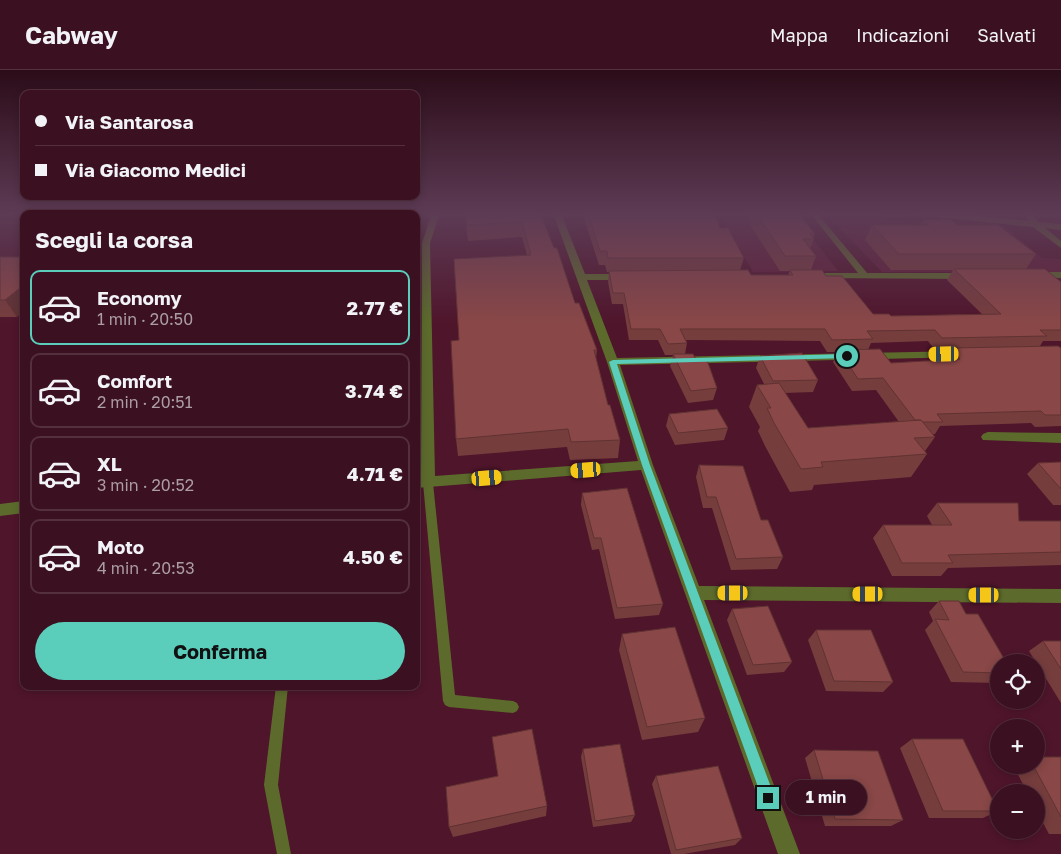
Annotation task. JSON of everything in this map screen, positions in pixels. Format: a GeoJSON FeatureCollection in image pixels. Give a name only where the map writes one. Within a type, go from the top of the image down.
{"type":"FeatureCollection","features":[{"type":"Feature","properties":{"kind":"street"},"geometry":{"type":"LineString","coordinates":[[426,250],[422,483],[646,465]]}},
{"type":"Feature","properties":{"kind":"street"},"geometry":{"type":"LineString","coordinates":[[571,250],[613,362],[646,465],[789,854]]}},
{"type":"Feature","properties":{"kind":"street"},"geometry":{"type":"LineString","coordinates":[[843,250],[865,276]]}},
{"type":"Feature","properties":{"kind":"street"},"geometry":{"type":"LineString","coordinates":[[1022,275],[1061,275]]}},
{"type":"Feature","properties":{"kind":"street"},"geometry":{"type":"LineString","coordinates":[[816,276],[982,276]]}},
{"type":"Feature","properties":{"kind":"street"},"geometry":{"type":"LineString","coordinates":[[582,277],[640,277]]}},
{"type":"Feature","properties":{"kind":"street"},"geometry":{"type":"LineString","coordinates":[[613,362],[981,354]]}},
{"type":"Feature","properties":{"kind":"street"},"geometry":{"type":"LineString","coordinates":[[988,437],[1061,438]]}},
{"type":"Feature","properties":{"kind":"street"},"geometry":{"type":"LineString","coordinates":[[0,510],[20,508]]}},
{"type":"Feature","properties":{"kind":"street"},"geometry":{"type":"LineString","coordinates":[[694,593],[1061,596]]}},
{"type":"Feature","properties":{"kind":"lane"},"geometry":{"type":"LineString","coordinates":[[422,483],[449,701],[513,707]]}},
{"type":"Feature","properties":{"kind":"lane"},"geometry":{"type":"LineString","coordinates":[[282,690],[271,785],[284,854]]}},
{"type":"Feature","properties":{"kind":"shaded area"},"geometry":{"type":"Polygon","coordinates":[[[740,250],[821,250],[838,271],[753,272],[740,250]]]}},
{"type":"Feature","properties":{"kind":"shaded area"},"geometry":{"type":"Polygon","coordinates":[[[860,250],[1032,250],[1042,258],[1061,259],[1061,272],[882,272],[860,250]]]}},
{"type":"Feature","properties":{"kind":"building"},"geometry":{"type":"Polygon","coordinates":[[[530,250],[558,250],[575,303],[579,303],[597,350],[594,350],[608,405],[610,405],[620,440],[571,442],[568,429],[456,439],[451,341],[459,340],[454,259],[531,255],[530,250]]]}},
{"type":"Feature","properties":{"kind":"building"},"geometry":{"type":"Polygon","coordinates":[[[740,250],[744,258],[608,258],[607,251],[600,251],[740,250]]]}},
{"type":"Feature","properties":{"kind":"building"},"geometry":{"type":"Polygon","coordinates":[[[781,250],[811,250],[816,256],[785,256],[781,250]]]}},
{"type":"Feature","properties":{"kind":"building"},"geometry":{"type":"Polygon","coordinates":[[[895,250],[1030,250],[1036,254],[899,254],[895,250]]]}},
{"type":"Feature","properties":{"kind":"building"},"geometry":{"type":"Polygon","coordinates":[[[0,257],[20,257],[20,288],[5,300],[0,300],[0,257]]]}},
{"type":"Feature","properties":{"kind":"building"},"geometry":{"type":"Polygon","coordinates":[[[954,269],[1045,269],[1061,282],[1061,330],[1040,330],[1047,336],[942,338],[935,330],[867,331],[873,339],[832,340],[825,329],[680,329],[687,343],[668,344],[660,329],[631,329],[624,293],[613,293],[609,271],[748,270],[751,275],[793,275],[790,270],[822,270],[826,276],[842,276],[873,314],[889,314],[891,316],[1001,314],[954,269]]]}},
{"type":"Feature","properties":{"kind":"building"},"geometry":{"type":"Polygon","coordinates":[[[1058,346],[1061,348],[1061,415],[1045,415],[1041,411],[937,414],[943,422],[915,420],[883,378],[858,379],[839,350],[880,349],[891,363],[960,359],[951,348],[1058,346]]]}},
{"type":"Feature","properties":{"kind":"building"},"geometry":{"type":"Polygon","coordinates":[[[802,353],[818,380],[773,381],[760,356],[802,353]]]}},
{"type":"Feature","properties":{"kind":"building"},"geometry":{"type":"Polygon","coordinates":[[[673,354],[693,354],[697,361],[707,360],[717,388],[691,391],[673,354]]]}},
{"type":"Feature","properties":{"kind":"building"},"geometry":{"type":"Polygon","coordinates":[[[779,383],[808,428],[921,420],[935,437],[914,438],[927,454],[821,462],[823,467],[801,469],[774,423],[767,408],[771,408],[757,385],[779,383]]]}},
{"type":"Feature","properties":{"kind":"building"},"geometry":{"type":"Polygon","coordinates":[[[717,409],[728,428],[678,433],[669,414],[717,409]]]}},
{"type":"Feature","properties":{"kind":"building"},"geometry":{"type":"Polygon","coordinates":[[[1061,462],[1061,489],[1038,463],[1061,462]]]}},
{"type":"Feature","properties":{"kind":"building"},"geometry":{"type":"Polygon","coordinates":[[[699,465],[743,466],[761,520],[768,520],[783,557],[736,559],[716,497],[707,497],[699,465]]]}},
{"type":"Feature","properties":{"kind":"building"},"geometry":{"type":"Polygon","coordinates":[[[627,488],[663,604],[617,608],[601,538],[594,538],[582,493],[627,488]]]}},
{"type":"Feature","properties":{"kind":"building"},"geometry":{"type":"Polygon","coordinates":[[[937,503],[1018,503],[1019,521],[1061,521],[1061,552],[948,555],[953,563],[902,563],[883,525],[952,525],[937,503]]]}},
{"type":"Feature","properties":{"kind":"building"},"geometry":{"type":"Polygon","coordinates":[[[939,601],[959,601],[966,614],[978,614],[1001,654],[990,654],[990,673],[963,672],[935,619],[949,620],[939,601]]]}},
{"type":"Feature","properties":{"kind":"building"},"geometry":{"type":"Polygon","coordinates":[[[768,606],[792,662],[753,665],[732,609],[768,606]]]}},
{"type":"Feature","properties":{"kind":"building"},"geometry":{"type":"Polygon","coordinates":[[[675,627],[705,718],[647,727],[622,634],[675,627]]]}},
{"type":"Feature","properties":{"kind":"building"},"geometry":{"type":"Polygon","coordinates":[[[816,630],[871,630],[893,682],[834,681],[816,630]]]}},
{"type":"Feature","properties":{"kind":"building"},"geometry":{"type":"Polygon","coordinates":[[[1043,641],[1061,641],[1061,669],[1043,641]]]}},
{"type":"Feature","properties":{"kind":"building"},"geometry":{"type":"Polygon","coordinates":[[[532,729],[547,806],[449,827],[446,787],[498,776],[492,737],[532,729]]]}},
{"type":"Feature","properties":{"kind":"building"},"geometry":{"type":"Polygon","coordinates":[[[912,739],[963,739],[990,795],[990,811],[943,811],[912,739]]]}},
{"type":"Feature","properties":{"kind":"building"},"geometry":{"type":"Polygon","coordinates":[[[620,744],[635,815],[595,821],[583,749],[620,744]]]}},
{"type":"Feature","properties":{"kind":"building"},"geometry":{"type":"Polygon","coordinates":[[[814,750],[878,751],[903,820],[835,819],[814,750]]]}},
{"type":"Feature","properties":{"kind":"building"},"geometry":{"type":"Polygon","coordinates":[[[1045,757],[1061,757],[1061,817],[1045,784],[1038,774],[1045,774],[1045,757]]]}},
{"type":"Feature","properties":{"kind":"building"},"geometry":{"type":"Polygon","coordinates":[[[718,766],[742,838],[676,850],[656,776],[718,766]]]}},
{"type":"Feature","properties":{"kind":"route"},"geometry":{"type":"LineString","coordinates":[[768,798],[646,465],[613,362],[847,356]]}}]}
